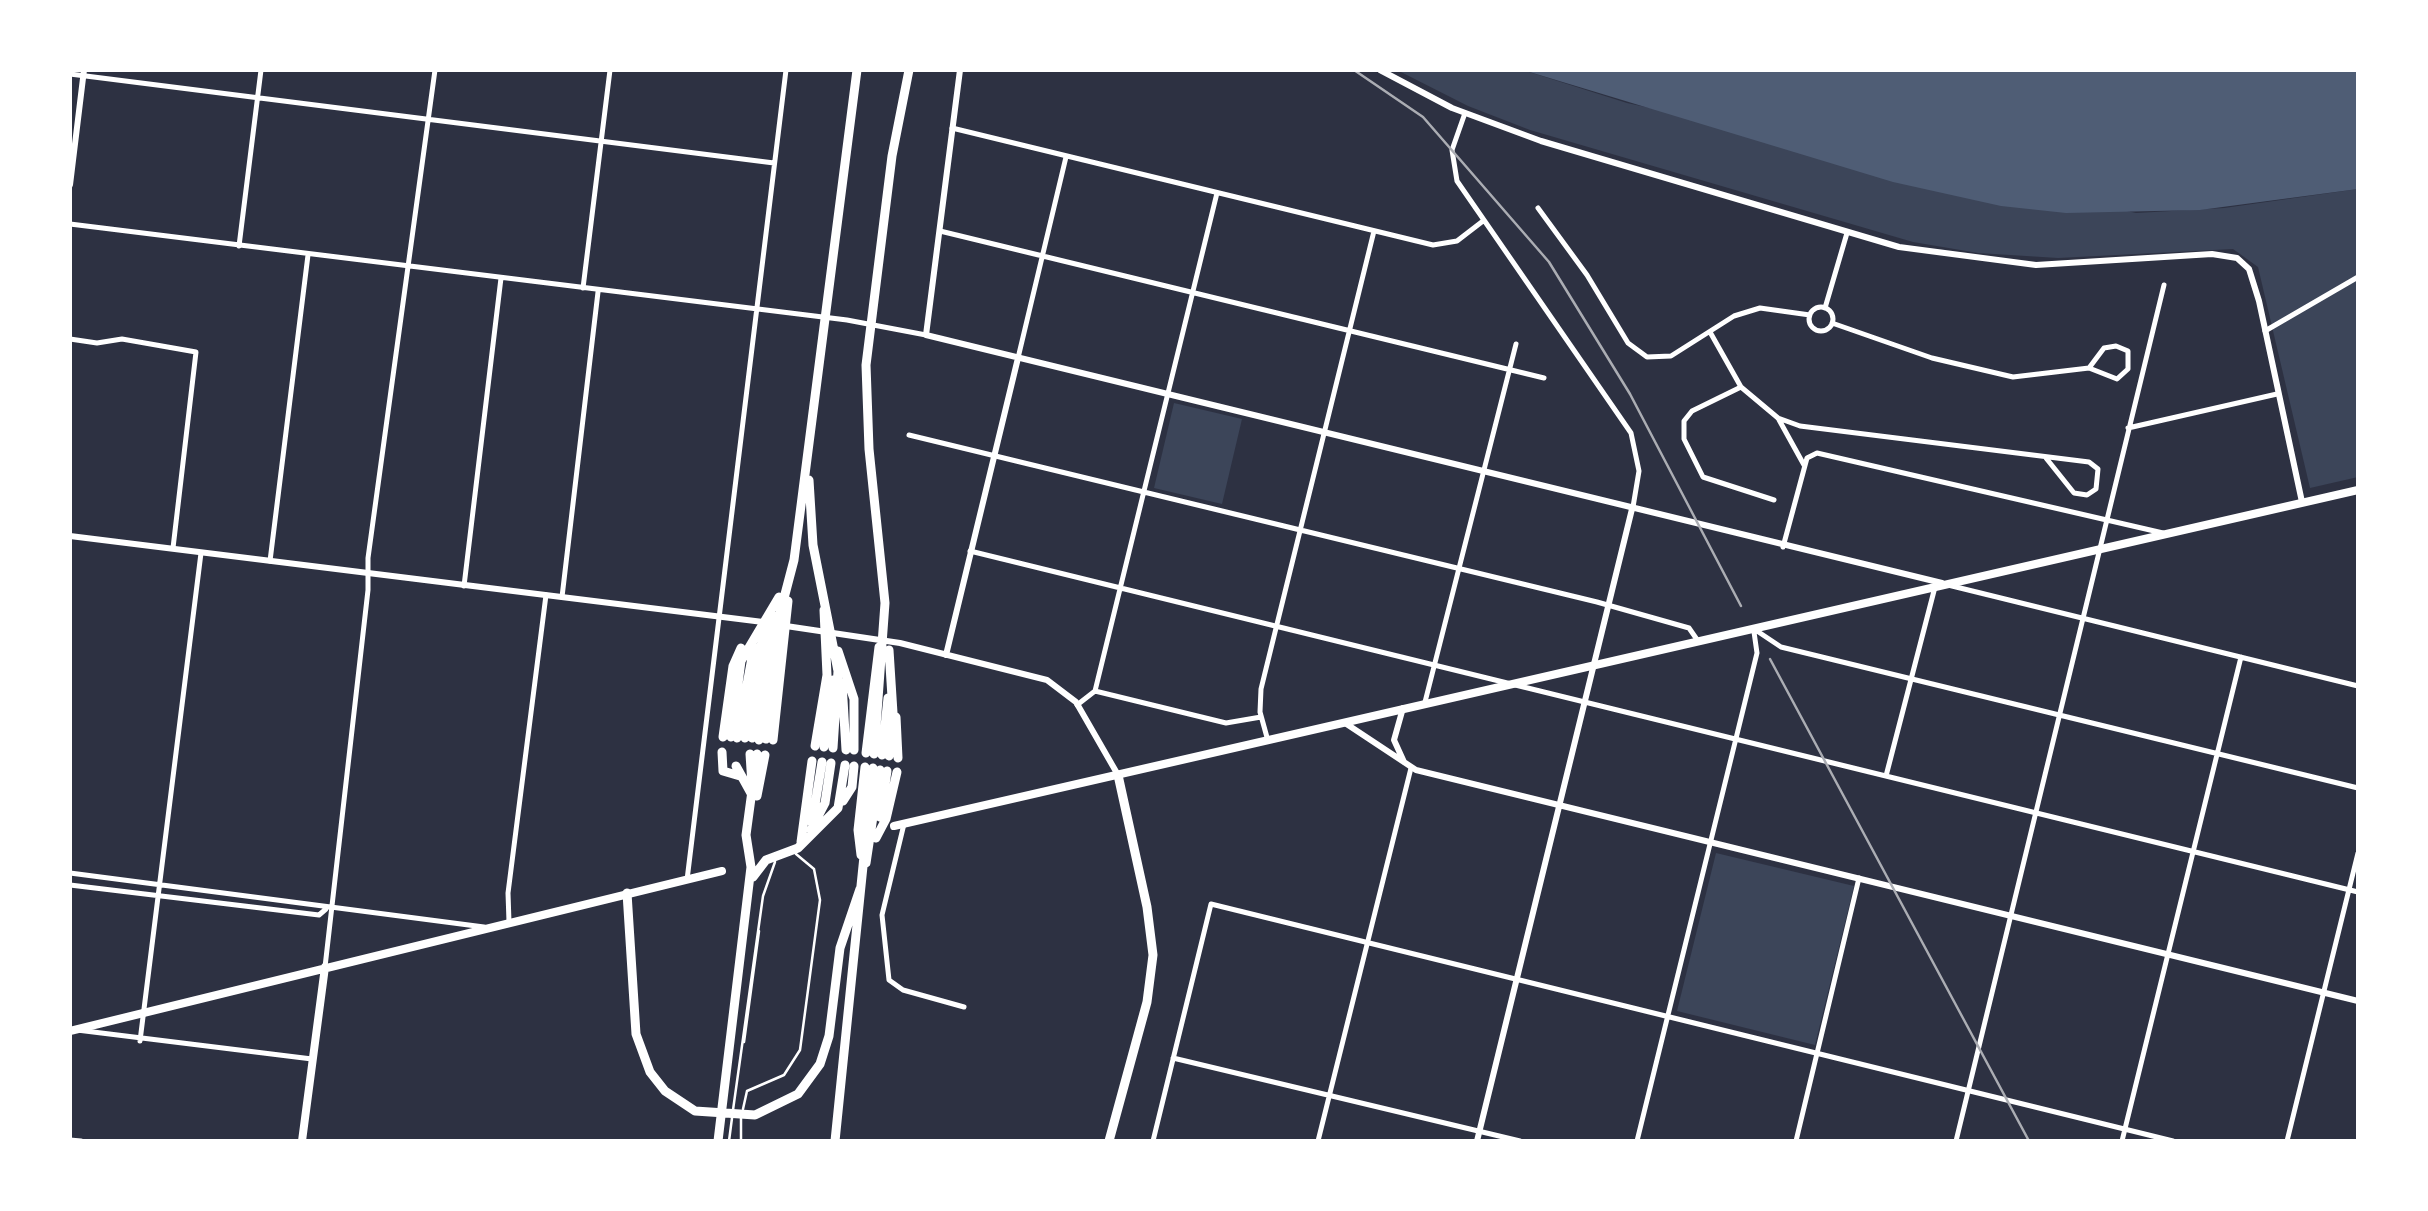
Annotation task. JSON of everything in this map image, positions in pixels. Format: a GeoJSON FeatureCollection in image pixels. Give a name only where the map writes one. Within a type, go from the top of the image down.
{"type":"FeatureCollection","features":[{"type":"Feature","properties":{"kind":"highway"},"geometry":{"type":"LineString","coordinates":[[748,738],[734,662],[766,640],[787,595],[858,70]]}},
{"type":"Feature","properties":{"kind":"highway"},"geometry":{"type":"LineString","coordinates":[[885,603],[884,662],[892,696],[882,755],[885,603],[869,449],[866,364],[896,128],[909,70]]}},
{"type":"Feature","properties":{"kind":"highway"},"geometry":{"type":"LineString","coordinates":[[809,437],[811,530],[824,597],[831,646],[854,699],[850,750],[845,697],[831,646],[824,613],[824,597]]}},
{"type":"Feature","properties":{"kind":"highway"},"geometry":{"type":"LineString","coordinates":[[748,738],[766,640],[793,565]]}},
{"type":"Feature","properties":{"kind":"highway"},"geometry":{"type":"LineString","coordinates":[[748,738],[767,616],[787,595]]}},
{"type":"Feature","properties":{"kind":"highway"},"geometry":{"type":"LineString","coordinates":[[831,646],[824,747],[837,661]]}},
{"type":"Feature","properties":{"kind":"highway"},"geometry":{"type":"LineString","coordinates":[[718,1135],[751,862],[746,841],[761,755],[740,773],[724,772],[722,752]]}},
{"type":"Feature","properties":{"kind":"highway"},"geometry":{"type":"LineString","coordinates":[[822,762],[825,803],[809,834],[793,850],[822,762]]}},
{"type":"Feature","properties":{"kind":"highway"},"geometry":{"type":"LineString","coordinates":[[748,889],[766,860],[793,850],[838,808],[871,769]]}},
{"type":"Feature","properties":{"kind":"highway"},"geometry":{"type":"LineString","coordinates":[[862,871],[886,818],[871,769]]}},
{"type":"Feature","properties":{"kind":"highway"},"geometry":{"type":"LineString","coordinates":[[870,853],[871,769]]}},
{"type":"Feature","properties":{"kind":"highway"},"geometry":{"type":"LineString","coordinates":[[835,1141],[871,769]]}},
{"type":"Feature","properties":{"kind":"highway"},"geometry":{"type":"LineString","coordinates":[[740,773],[755,796]]}},
{"type":"Feature","properties":{"kind":"highway"},"geometry":{"type":"LineString","coordinates":[[1109,1141],[1153,966],[1148,906],[1118,775]]}},
{"type":"Feature","properties":{"kind":"highway"},"geometry":{"type":"LineString","coordinates":[[628,893],[636,1034],[650,1072],[665,1090],[695,1111],[755,1115],[798,1094],[820,1064],[829,1036],[840,948],[860,888]]}},
{"type":"Feature","properties":{"kind":"main road"},"geometry":{"type":"LineString","coordinates":[[899,825],[2358,490]]}},
{"type":"Feature","properties":{"kind":"main road"},"geometry":{"type":"LineString","coordinates":[[73,1031],[722,872]]}},
{"type":"Feature","properties":{"kind":"main road"},"geometry":{"type":"LineString","coordinates":[[302,1141],[325,967]]}},
{"type":"Feature","properties":{"kind":"street"},"geometry":{"type":"LineString","coordinates":[[239,246],[260,70]]}},
{"type":"Feature","properties":{"kind":"street"},"geometry":{"type":"LineString","coordinates":[[325,967],[328,910],[370,575],[368,558],[435,70]]}},
{"type":"Feature","properties":{"kind":"street"},"geometry":{"type":"LineString","coordinates":[[583,288],[610,70]]}},
{"type":"Feature","properties":{"kind":"street"},"geometry":{"type":"LineString","coordinates":[[687,880],[786,70]]}},
{"type":"Feature","properties":{"kind":"street"},"geometry":{"type":"LineString","coordinates":[[926,335],[960,70]]}},
{"type":"Feature","properties":{"kind":"street"},"geometry":{"type":"LineString","coordinates":[[1380,70],[1465,113],[1541,142],[1847,233],[1934,254],[2036,265],[2212,254],[2237,258],[2253,278],[2302,502]]}},
{"type":"Feature","properties":{"kind":"street"},"geometry":{"type":"LineString","coordinates":[[70,185],[84,73]]}},
{"type":"Feature","properties":{"kind":"street"},"geometry":{"type":"LineString","coordinates":[[70,74],[774,163]]}},
{"type":"Feature","properties":{"kind":"street"},"geometry":{"type":"LineString","coordinates":[[1465,113],[1452,150],[1460,188],[1631,434],[1639,470],[1478,1141]]}},
{"type":"Feature","properties":{"kind":"street"},"geometry":{"type":"LineString","coordinates":[[952,128],[1446,245],[1482,222]]}},
{"type":"Feature","properties":{"kind":"street"},"geometry":{"type":"LineString","coordinates":[[946,654],[1066,156]]}},
{"type":"Feature","properties":{"kind":"street"},"geometry":{"type":"LineString","coordinates":[[1078,705],[1095,691],[1217,193]]}},
{"type":"Feature","properties":{"kind":"street"},"geometry":{"type":"LineString","coordinates":[[1538,208],[1636,352],[1664,358],[1734,316],[1760,308],[1810,316],[1825,308]]}},
{"type":"Feature","properties":{"kind":"street"},"geometry":{"type":"LineString","coordinates":[[70,224],[926,335],[2358,686]]}},
{"type":"Feature","properties":{"kind":"street"},"geometry":{"type":"LineString","coordinates":[[939,230],[1544,378]]}},
{"type":"Feature","properties":{"kind":"street"},"geometry":{"type":"LineString","coordinates":[[1268,741],[1260,696],[1374,231]]}},
{"type":"Feature","properties":{"kind":"street"},"geometry":{"type":"LineString","coordinates":[[1847,233],[1825,308],[1832,323],[1932,358],[2013,376],[2089,368],[2117,379],[2128,368],[2128,351],[2116,346],[2104,348],[2089,368]]}},
{"type":"Feature","properties":{"kind":"street"},"geometry":{"type":"LineString","coordinates":[[270,561],[308,255]]}},
{"type":"Feature","properties":{"kind":"street"},"geometry":{"type":"LineString","coordinates":[[2264,332],[2358,277]]}},
{"type":"Feature","properties":{"kind":"street"},"geometry":{"type":"LineString","coordinates":[[464,586],[501,278]]}},
{"type":"Feature","properties":{"kind":"street"},"geometry":{"type":"LineString","coordinates":[[1956,1141],[2164,285]]}},
{"type":"Feature","properties":{"kind":"street"},"geometry":{"type":"LineString","coordinates":[[562,597],[598,291]]}},
{"type":"Feature","properties":{"kind":"street"},"geometry":{"type":"LineString","coordinates":[[1810,316],[1815,330],[1823,331],[1832,323]]}},
{"type":"Feature","properties":{"kind":"street"},"geometry":{"type":"LineString","coordinates":[[1710,332],[1741,387],[1778,418],[1800,426],[2046,458],[2094,465],[2100,476],[2096,489],[2087,496],[2074,493],[2046,458]]}},
{"type":"Feature","properties":{"kind":"street"},"geometry":{"type":"LineString","coordinates":[[70,339],[97,343],[122,338],[196,352],[173,548]]}},
{"type":"Feature","properties":{"kind":"street"},"geometry":{"type":"LineString","coordinates":[[1425,702],[1516,344]]}},
{"type":"Feature","properties":{"kind":"street"},"geometry":{"type":"LineString","coordinates":[[1741,387],[1692,412],[1683,427],[1684,439],[1703,477],[1774,500]]}},
{"type":"Feature","properties":{"kind":"street"},"geometry":{"type":"LineString","coordinates":[[2128,428],[2277,394]]}},
{"type":"Feature","properties":{"kind":"street"},"geometry":{"type":"LineString","coordinates":[[1778,418],[1804,464]]}},
{"type":"Feature","properties":{"kind":"street"},"geometry":{"type":"LineString","coordinates":[[909,435],[1608,605],[1689,628],[1698,641]]}},
{"type":"Feature","properties":{"kind":"street"},"geometry":{"type":"LineString","coordinates":[[1783,547],[1804,464],[1817,453],[2166,533]]}},
{"type":"Feature","properties":{"kind":"street"},"geometry":{"type":"LineString","coordinates":[[70,536],[718,616],[869,638],[946,654],[1044,679],[1065,690],[1078,705],[1118,775]]}},
{"type":"Feature","properties":{"kind":"street"},"geometry":{"type":"LineString","coordinates":[[970,551],[2358,892]]}},
{"type":"Feature","properties":{"kind":"street"},"geometry":{"type":"LineString","coordinates":[[140,1040],[201,552]]}},
{"type":"Feature","properties":{"kind":"street"},"geometry":{"type":"LineString","coordinates":[[1886,776],[1935,587]]}},
{"type":"Feature","properties":{"kind":"street"},"geometry":{"type":"LineString","coordinates":[[509,922],[508,894],[546,595]]}},
{"type":"Feature","properties":{"kind":"street"},"geometry":{"type":"LineString","coordinates":[[1754,628],[1781,648],[2358,788]]}},
{"type":"Feature","properties":{"kind":"street"},"geometry":{"type":"LineString","coordinates":[[1637,1141],[1757,653],[1754,628]]}},
{"type":"Feature","properties":{"kind":"street"},"geometry":{"type":"LineString","coordinates":[[2122,1141],[2241,657]]}},
{"type":"Feature","properties":{"kind":"street"},"geometry":{"type":"LineString","coordinates":[[1095,691],[1221,722],[1261,717]]}},
{"type":"Feature","properties":{"kind":"street"},"geometry":{"type":"LineString","coordinates":[[1318,1141],[1410,767],[1394,740],[1404,708]]}},
{"type":"Feature","properties":{"kind":"street"},"geometry":{"type":"LineString","coordinates":[[1345,723],[1369,735],[1410,767],[2358,1001]]}},
{"type":"Feature","properties":{"kind":"street"},"geometry":{"type":"LineString","coordinates":[[899,825],[882,915],[888,976],[893,986],[964,1007]]}},
{"type":"Feature","properties":{"kind":"street"},"geometry":{"type":"LineString","coordinates":[[2288,1141],[2358,853]]}},
{"type":"Feature","properties":{"kind":"street"},"geometry":{"type":"LineString","coordinates":[[70,872],[320,904],[328,910],[487,927]]}},
{"type":"Feature","properties":{"kind":"street"},"geometry":{"type":"LineString","coordinates":[[1796,1141],[1859,878]]}},
{"type":"Feature","properties":{"kind":"street"},"geometry":{"type":"LineString","coordinates":[[70,884],[318,915],[328,910]]}},
{"type":"Feature","properties":{"kind":"street"},"geometry":{"type":"LineString","coordinates":[[1153,1141],[1211,904],[2173,1141]]}},
{"type":"Feature","properties":{"kind":"street"},"geometry":{"type":"LineString","coordinates":[[73,1031],[312,1059]]}},
{"type":"Feature","properties":{"kind":"street"},"geometry":{"type":"LineString","coordinates":[[1173,1058],[1520,1141]]}},
{"type":"Feature","properties":{"kind":"street"},"geometry":{"type":"LineString","coordinates":[[70,1140],[81,1141]]}},
{"type":"Feature","properties":{"kind":"lane"},"geometry":{"type":"LineString","coordinates":[[729,1141],[718,1135],[734,1097],[750,1021],[766,883],[793,850],[811,865],[820,889],[800,1050],[784,1075],[744,1096],[741,1141]]}},
{"type":"Feature","properties":{"kind":"lane"},"geometry":{"type":"LineString","coordinates":[[738,1074],[743,1085],[755,1088]]}},
{"type":"Feature","properties":{"kind":"shaded area"},"geometry":{"type":"Polygon","coordinates":[[[1397,70],[1523,70],[1627,103],[2136,213],[2224,208],[2358,189],[2358,477],[2310,488],[2258,267],[2233,249],[2058,258],[1978,253],[1913,242],[1530,130],[1468,106],[1397,70]]]}},
{"type":"Feature","properties":{"kind":"shaded area"},"geometry":{"type":"Polygon","coordinates":[[[1523,70],[2358,70],[2358,189],[2200,210],[2066,213],[2001,206],[1893,182],[1523,70]]]}},
{"type":"Feature","properties":{"kind":"shaded area"},"geometry":{"type":"Polygon","coordinates":[[[1174,403],[1242,419],[1222,504],[1154,488],[1174,403]]]}},
{"type":"Feature","properties":{"kind":"shaded area"},"geometry":{"type":"Polygon","coordinates":[[[1716,853],[1854,886],[1815,1045],[1677,1011],[1716,853]]]}},
{"type":"Feature","properties":{"kind":"railway"},"geometry":{"type":"LineString","coordinates":[[1354,70],[1423,117],[1549,262],[1630,394],[1741,606]]}},
{"type":"Feature","properties":{"kind":"railway"},"geometry":{"type":"LineString","coordinates":[[1770,659],[2029,1141]]}}]}
